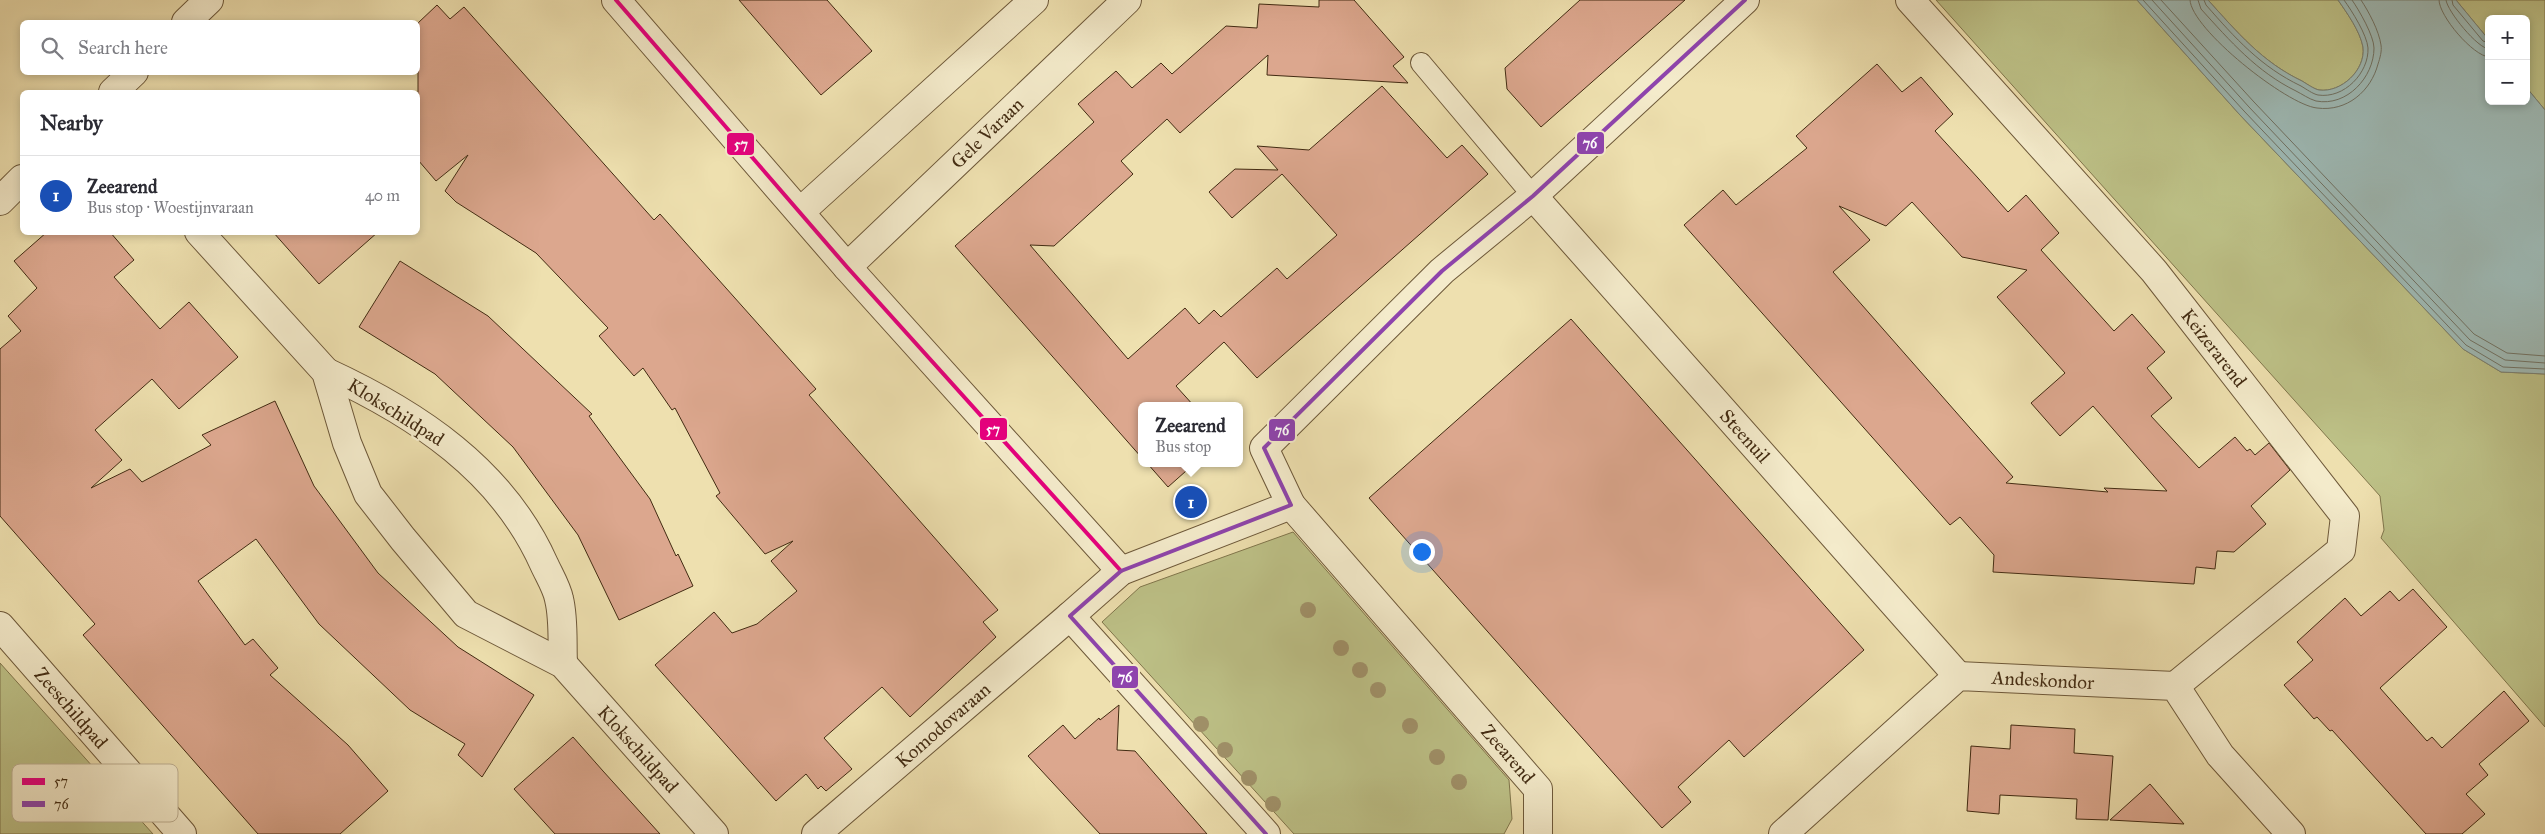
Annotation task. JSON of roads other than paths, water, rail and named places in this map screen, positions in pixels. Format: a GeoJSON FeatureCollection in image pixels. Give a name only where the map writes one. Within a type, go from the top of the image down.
{"type":"FeatureCollection","features":[{"type":"Feature","properties":{"kind":"street"},"geometry":{"type":"LineString","coordinates":[[188,20],[209,0]]}},
{"type":"Feature","properties":{"kind":"street"},"geometry":{"type":"LineString","coordinates":[[616,0],[847,267],[1121,571]]}},
{"type":"Feature","properties":{"kind":"street"},"geometry":{"type":"LineString","coordinates":[[800,212],[1034,0]]}},
{"type":"Feature","properties":{"kind":"street","name":"Gele Varaan"},"geometry":{"type":"LineString","coordinates":[[847,267],[1126,0]]}},
{"type":"Feature","properties":{"kind":"street"},"geometry":{"type":"LineString","coordinates":[[1533,196],[1745,0]]}},
{"type":"Feature","properties":{"kind":"street","name":"Keizerarend"},"geometry":{"type":"LineString","coordinates":[[1910,0],[2154,271],[2345,516],[2340,550],[2175,686]]}},
{"type":"Feature","properties":{"kind":"street"},"geometry":{"type":"LineString","coordinates":[[116,90],[131,75]]}},
{"type":"Feature","properties":{"kind":"street"},"geometry":{"type":"LineString","coordinates":[[0,200],[20,181]]}},
{"type":"Feature","properties":{"kind":"street","name":"Zeearend"},"geometry":{"type":"LineString","coordinates":[[1533,196],[1442,271],[1264,448],[1291,505],[1538,789],[1538,834]]}},
{"type":"Feature","properties":{"kind":"street","name":"Steenuil"},"geometry":{"type":"LineString","coordinates":[[1533,196],[1958,676]]}},
{"type":"Feature","properties":{"kind":"street","name":"Klokschildpad"},"geometry":{"type":"LineString","coordinates":[[202,235],[326,372],[367,391],[432,430],[490,481],[535,543],[559,598],[563,664]]}},
{"type":"Feature","properties":{"kind":"street","name":"Klokschildpad"},"geometry":{"type":"LineString","coordinates":[[326,372],[347,443],[368,494],[403,539],[466,614],[563,664],[714,834]]}},
{"type":"Feature","properties":{"kind":"street"},"geometry":{"type":"LineString","coordinates":[[1266,834],[1070,616],[1121,571],[1291,505]]}},
{"type":"Feature","properties":{"kind":"street","name":"Komodovaraan"},"geometry":{"type":"LineString","coordinates":[[816,834],[1070,616]]}},
{"type":"Feature","properties":{"kind":"street","name":"Zeeschildpad"},"geometry":{"type":"LineString","coordinates":[[0,626],[121,764]]}},
{"type":"Feature","properties":{"kind":"street"},"geometry":{"type":"LineString","coordinates":[[1783,834],[1958,676]]}},
{"type":"Feature","properties":{"kind":"street","name":"Andeskondor"},"geometry":{"type":"LineString","coordinates":[[1958,676],[2175,686]]}},
{"type":"Feature","properties":{"kind":"street"},"geometry":{"type":"LineString","coordinates":[[2175,686],[2220,754],[2290,834]]}},
{"type":"Feature","properties":{"kind":"street","name":"Zeeschildpad"},"geometry":{"type":"LineString","coordinates":[[172,822],[182,834]]}},
{"type":"Feature","properties":{"kind":"lane"},"geometry":{"type":"LineString","coordinates":[[1421,63],[1533,196]]}},
{"type":"Feature","properties":{"kind":"water"},"geometry":{"type":"Polygon","coordinates":[[[2137,0],[2208,0],[2240,35],[2275,65],[2313,88],[2327,90],[2336,88],[2350,78],[2356,72],[2363,56],[2363,47],[2359,35],[2353,22],[2338,0],[2456,0],[2485,35],[2485,105],[2530,105],[2530,92],[2545,110],[2545,374],[2501,372],[2463,349],[2240,115],[2137,0]]]}},
{"type":"Feature","properties":{"kind":"place","name":"Zeearend"},"geometry":{"type":"Point","coordinates":[1191,502]}}]}
